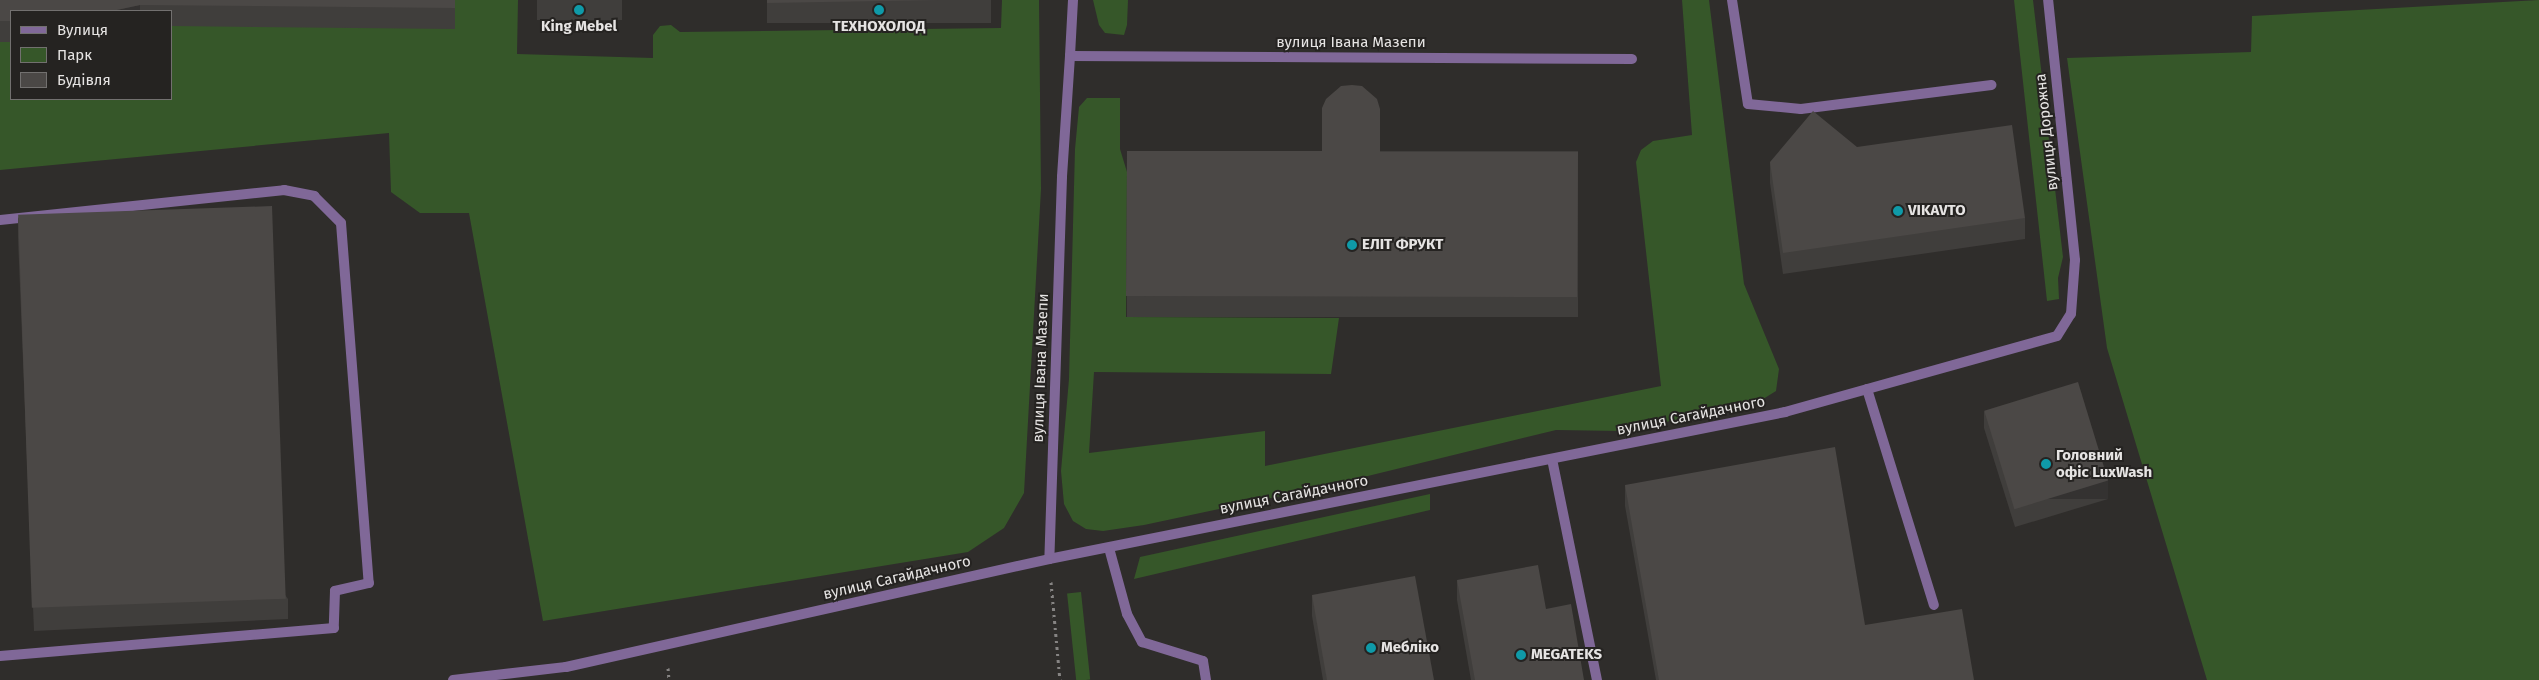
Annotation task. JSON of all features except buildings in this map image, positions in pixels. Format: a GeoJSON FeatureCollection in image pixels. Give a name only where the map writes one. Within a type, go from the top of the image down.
{"type":"FeatureCollection","features":[{"type":"Feature","properties":{"kind":"street","name":"вулиця Івана Мазепи"},"geometry":{"type":"LineString","coordinates":[[1049,559],[1062,176],[1073,0]]}},
{"type":"Feature","properties":{"kind":"street"},"geometry":{"type":"LineString","coordinates":[[1732,0],[1748,104],[1801,109],[1991,85]]}},
{"type":"Feature","properties":{"kind":"street","name":"вулиця Дорожна"},"geometry":{"type":"LineString","coordinates":[[2048,0],[2075,260]]}},
{"type":"Feature","properties":{"kind":"street","name":"вулиця Івана Мазепи"},"geometry":{"type":"LineString","coordinates":[[1070,56],[1632,59]]}},
{"type":"Feature","properties":{"kind":"street"},"geometry":{"type":"LineString","coordinates":[[0,220],[284,190],[314,196],[341,223],[369,582],[335,591],[334,628],[0,656]]}},
{"type":"Feature","properties":{"kind":"street","name":"вулиця Сагайдачного"},"geometry":{"type":"LineString","coordinates":[[453,680],[566,667],[1049,559],[1785,412],[2057,336],[2071,314],[2075,260]]}},
{"type":"Feature","properties":{"kind":"street"},"geometry":{"type":"LineString","coordinates":[[1867,389],[1934,605]]}},
{"type":"Feature","properties":{"kind":"street"},"geometry":{"type":"LineString","coordinates":[[1552,459],[1597,680]]}},
{"type":"Feature","properties":{"kind":"street"},"geometry":{"type":"LineString","coordinates":[[1109,548],[1127,614],[1142,642],[1203,662],[1206,680]]}},
{"type":"Feature","properties":{"kind":"path"},"geometry":{"type":"LineString","coordinates":[[1049,559],[1060,680]]}},
{"type":"Feature","properties":{"kind":"green space"},"geometry":{"type":"Polygon","coordinates":[[[455,0],[518,0],[517,54],[653,58],[653,35],[660,26],[671,25],[680,32],[1001,28],[1002,0],[1039,0],[1041,189],[1024,493],[1004,528],[968,552],[543,621],[469,213],[420,213],[391,192],[389,133],[0,170],[0,42],[10,42],[10,100],[172,100],[172,26],[455,0]]]}},
{"type":"Feature","properties":{"kind":"green space"},"geometry":{"type":"Polygon","coordinates":[[[1093,0],[1128,0],[1127,25],[1124,35],[1105,33],[1099,25],[1093,0]]]}},
{"type":"Feature","properties":{"kind":"green space"},"geometry":{"type":"Polygon","coordinates":[[[1682,0],[1709,0],[1744,284],[1779,369],[1776,391],[1755,404],[1621,431],[1556,430],[1327,486],[1144,525],[1103,531],[1086,529],[1073,521],[1064,504],[1061,471],[1069,379],[1075,149],[1079,107],[1087,98],[1120,98],[1120,149],[1127,172],[1126,317],[1339,318],[1331,374],[1094,372],[1089,453],[1265,431],[1265,466],[1661,386],[1636,162],[1641,150],[1653,141],[1692,135],[1682,0]]]}},
{"type":"Feature","properties":{"kind":"green space"},"geometry":{"type":"Polygon","coordinates":[[[2014,0],[2033,0],[2063,257],[2058,278],[2059,299],[2047,301],[2014,0]]]}},
{"type":"Feature","properties":{"kind":"green space"},"geometry":{"type":"Polygon","coordinates":[[[2539,0],[2539,680],[2207,680],[2107,348],[2067,58],[2251,52],[2252,16],[2539,0]]]}},
{"type":"Feature","properties":{"kind":"green space"},"geometry":{"type":"Polygon","coordinates":[[[1430,494],[1430,510],[1134,579],[1140,557],[1430,494]]]}},
{"type":"Feature","properties":{"kind":"green space"},"geometry":{"type":"Polygon","coordinates":[[[1081,592],[1090,680],[1076,680],[1067,593],[1081,592]]]}},
{"type":"Feature","properties":{"kind":"place","name":"King Mebel"},"geometry":{"type":"Point","coordinates":[579,10]}},
{"type":"Feature","properties":{"kind":"place","name":"ТЕХНОХОЛОД"},"geometry":{"type":"Point","coordinates":[879,10]}},
{"type":"Feature","properties":{"kind":"place","name":"VIKAVTO"},"geometry":{"type":"Point","coordinates":[1898,211]}},
{"type":"Feature","properties":{"kind":"place","name":"ЕЛІТ ФРУКТ"},"geometry":{"type":"Point","coordinates":[1352,245]}},
{"type":"Feature","properties":{"kind":"place","name":"Головний офіс LuxWash"},"geometry":{"type":"Point","coordinates":[2046,464]}},
{"type":"Feature","properties":{"kind":"place","name":"Мебліко"},"geometry":{"type":"Point","coordinates":[1371,648]}},
{"type":"Feature","properties":{"kind":"place","name":"MEGATEKS"},"geometry":{"type":"Point","coordinates":[1521,655]}}]}
